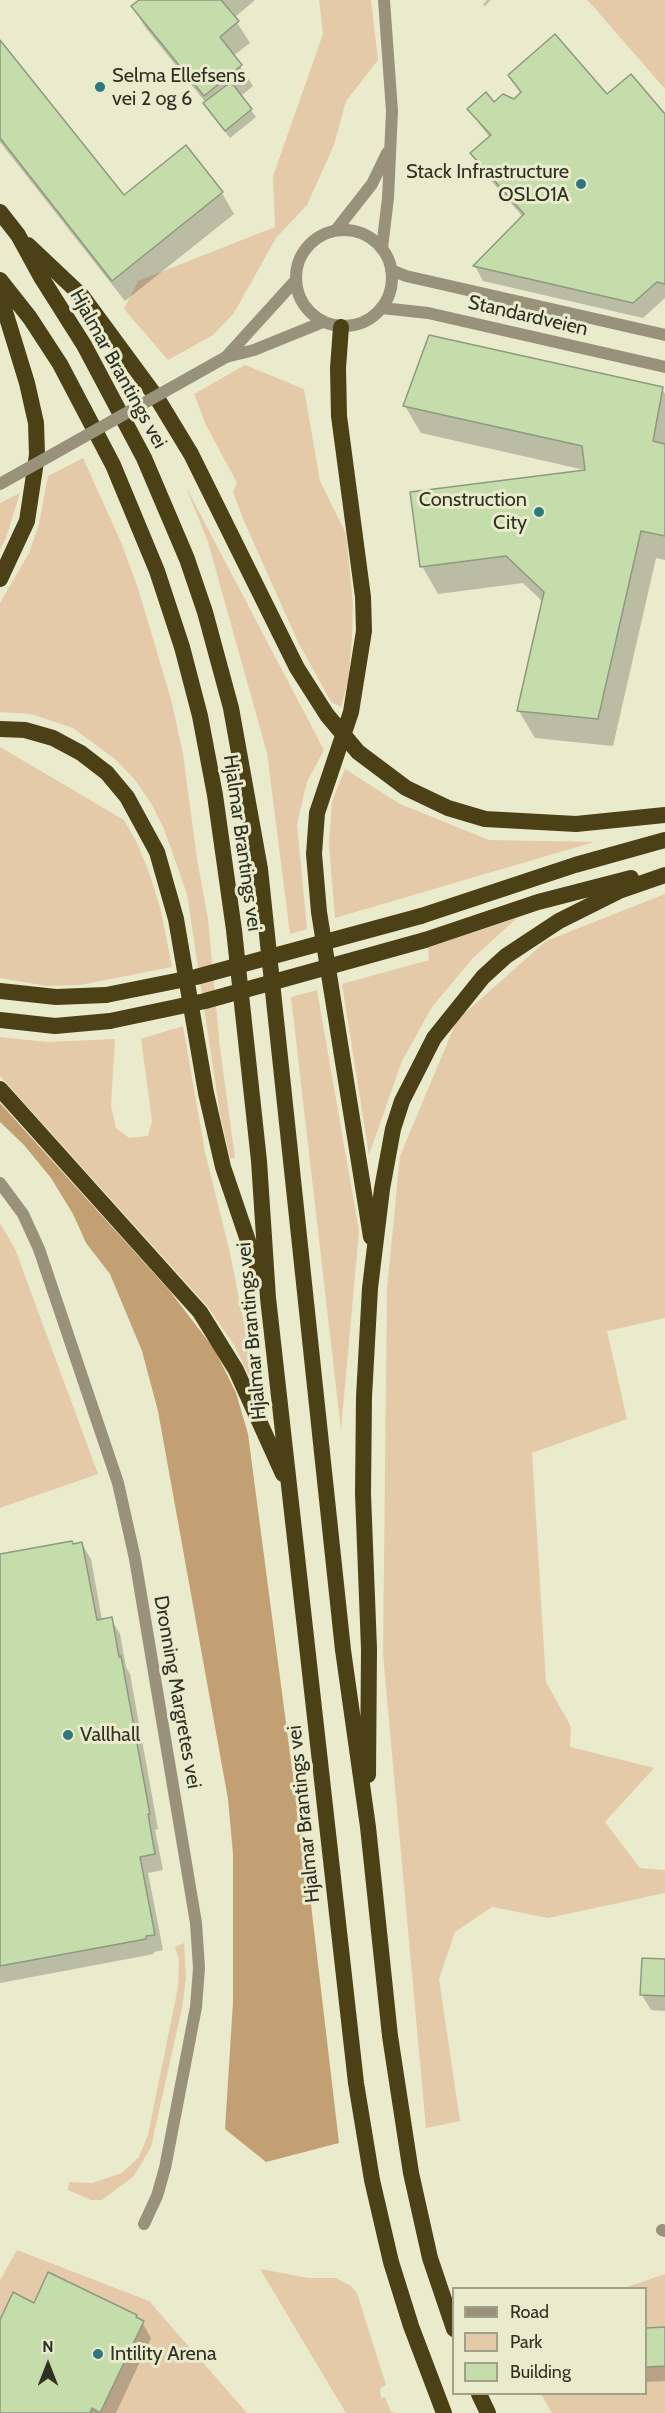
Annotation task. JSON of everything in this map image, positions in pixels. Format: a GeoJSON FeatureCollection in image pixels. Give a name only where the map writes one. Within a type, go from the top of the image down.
{"type":"FeatureCollection","features":[{"type":"Feature","properties":{"kind":"highway","name":"Hjalmar Brantings vei"},"geometry":{"type":"LineString","coordinates":[[0,212],[18,235],[111,392],[144,458],[187,559],[205,612],[231,708],[260,869],[343,1650],[368,1827],[390,2036],[411,2173],[430,2258],[452,2326]]}},
{"type":"Feature","properties":{"kind":"highway"},"geometry":{"type":"LineString","coordinates":[[18,235],[82,296],[157,398],[207,485],[297,668],[343,735],[382,772],[406,788],[448,808],[485,819],[576,824],[665,815]]}},
{"type":"Feature","properties":{"kind":"highway","name":"Hjalmar Brantings vei"},"geometry":{"type":"LineString","coordinates":[[0,280],[30,318],[60,364],[113,465],[157,571],[189,670],[214,785],[234,930],[259,1161],[268,1298],[342,1968],[362,2121],[391,2262],[414,2337],[444,2413]]}},
{"type":"Feature","properties":{"kind":"highway"},"geometry":{"type":"LineString","coordinates":[[0,295],[27,383],[36,423],[37,455],[27,521],[0,579]]}},
{"type":"Feature","properties":{"kind":"highway"},"geometry":{"type":"LineString","coordinates":[[341,327],[338,368],[339,416],[363,597],[364,631],[357,687],[317,813],[314,854],[325,947],[374,1252]]}},
{"type":"Feature","properties":{"kind":"highway"},"geometry":{"type":"LineString","coordinates":[[0,729],[25,730],[53,738],[90,759],[107,773],[127,797],[157,852],[183,951],[206,1093],[223,1167],[268,1298]]}},
{"type":"Feature","properties":{"kind":"highway"},"geometry":{"type":"LineString","coordinates":[[0,991],[56,997],[106,995],[196,978],[421,916],[575,865],[665,840]]}},
{"type":"Feature","properties":{"kind":"highway"},"geometry":{"type":"LineString","coordinates":[[0,1020],[55,1026],[111,1021],[205,1001],[425,940],[538,902],[665,870]]}},
{"type":"Feature","properties":{"kind":"highway"},"geometry":{"type":"LineString","coordinates":[[368,1827],[369,1649],[363,1454],[374,1252],[387,1158],[402,1101],[434,1038],[458,1005],[483,977],[537,933],[619,891],[665,874]]}},
{"type":"Feature","properties":{"kind":"highway"},"geometry":{"type":"LineString","coordinates":[[0,1089],[186,1294],[215,1333],[236,1370],[289,1487]]}},
{"type":"Feature","properties":{"kind":"highway"},"geometry":{"type":"LineString","coordinates":[[479,2395],[488,2413]]}},
{"type":"Feature","properties":{"kind":"street"},"geometry":{"type":"LineString","coordinates":[[382,248],[361,233],[336,230],[318,237],[304,251],[298,262],[295,281],[303,306],[323,322],[341,327],[366,321],[382,308],[390,291],[391,270],[382,248],[388,198],[391,87],[384,0]]}},
{"type":"Feature","properties":{"kind":"street"},"geometry":{"type":"LineString","coordinates":[[336,230],[372,184],[389,150]]}},
{"type":"Feature","properties":{"kind":"street","name":"Standardveien"},"geometry":{"type":"LineString","coordinates":[[391,270],[406,276],[665,335]]}},
{"type":"Feature","properties":{"kind":"street"},"geometry":{"type":"LineString","coordinates":[[226,357],[295,281]]}},
{"type":"Feature","properties":{"kind":"street","name":"Standardveien"},"geometry":{"type":"LineString","coordinates":[[382,308],[428,313],[665,367]]}},
{"type":"Feature","properties":{"kind":"street"},"geometry":{"type":"LineString","coordinates":[[0,484],[226,357],[254,350],[323,322]]}},
{"type":"Feature","properties":{"kind":"street","name":"Dronning Margretes vei"},"geometry":{"type":"LineString","coordinates":[[0,1183],[23,1214],[39,1249],[118,1484],[135,1559],[196,1923],[199,1968],[196,2007],[185,2052],[165,2168],[157,2196],[144,2224]]}},
{"type":"Feature","properties":{"kind":"green space"},"geometry":{"type":"Polygon","coordinates":[[[319,0],[371,0],[378,60],[346,101],[334,145],[307,205],[276,238],[234,313],[213,335],[168,360],[124,309],[138,281],[275,227],[273,176],[323,34],[319,0]]]}},
{"type":"Feature","properties":{"kind":"green space"},"geometry":{"type":"Polygon","coordinates":[[[587,0],[665,0],[665,89],[592,5],[587,0]]]}},
{"type":"Feature","properties":{"kind":"green space"},"geometry":{"type":"Polygon","coordinates":[[[245,365],[304,389],[320,481],[346,534],[353,603],[352,639],[348,681],[341,707],[331,702],[298,642],[244,521],[233,492],[237,483],[206,425],[194,394],[245,365]]]}},
{"type":"Feature","properties":{"kind":"green space"},"geometry":{"type":"Polygon","coordinates":[[[83,458],[120,540],[138,588],[172,703],[183,754],[197,859],[208,919],[220,1048],[235,1158],[230,1158],[220,1114],[187,894],[164,829],[151,803],[135,780],[115,759],[73,728],[31,714],[0,712],[0,603],[29,553],[39,524],[48,476],[83,458]]]}},
{"type":"Feature","properties":{"kind":"green space"},"geometry":{"type":"Polygon","coordinates":[[[186,487],[324,750],[307,782],[297,824],[307,929],[290,934],[267,753],[208,542],[186,487]]]}},
{"type":"Feature","properties":{"kind":"green space"},"geometry":{"type":"Polygon","coordinates":[[[20,493],[6,538],[0,550],[0,503],[20,493]]]}},
{"type":"Feature","properties":{"kind":"green space"},"geometry":{"type":"Polygon","coordinates":[[[0,747],[124,820],[138,845],[151,878],[161,911],[172,967],[80,985],[47,986],[0,978],[0,747]]]}},
{"type":"Feature","properties":{"kind":"green space"},"geometry":{"type":"Polygon","coordinates":[[[345,769],[400,804],[489,840],[594,842],[335,918],[329,844],[332,801],[345,769]]]}},
{"type":"Feature","properties":{"kind":"green space"},"geometry":{"type":"Polygon","coordinates":[[[665,894],[665,1318],[607,1331],[627,1419],[532,1453],[546,1682],[571,1727],[570,1747],[654,1768],[605,1822],[640,1868],[665,1870],[665,1893],[548,1918],[492,1907],[455,1932],[439,1979],[460,2121],[426,2128],[383,1655],[387,1289],[400,1156],[457,1020],[546,941],[665,894]]]}},
{"type":"Feature","properties":{"kind":"green space"},"geometry":{"type":"Polygon","coordinates":[[[517,918],[473,958],[432,1007],[402,1061],[369,1155],[342,984],[429,960],[428,947],[517,918]]]}},
{"type":"Feature","properties":{"kind":"green space"},"geometry":{"type":"Polygon","coordinates":[[[317,990],[359,1231],[341,1430],[291,997],[317,990]]]}},
{"type":"Feature","properties":{"kind":"green space"},"geometry":{"type":"Polygon","coordinates":[[[183,1026],[205,1152],[230,1253],[255,1379],[251,1380],[234,1345],[208,1307],[0,1076],[0,1037],[47,1042],[115,1039],[111,1105],[116,1128],[129,1138],[148,1136],[152,1121],[141,1039],[183,1026]]]}},
{"type":"Feature","properties":{"kind":"green space"},"geometry":{"type":"Polygon","coordinates":[[[0,1223],[15,1249],[98,1474],[0,1508],[0,1223]]]}},
{"type":"Feature","properties":{"kind":"green space"},"geometry":{"type":"Polygon","coordinates":[[[184,1943],[186,1978],[182,2008],[151,2147],[134,2176],[102,2200],[91,2200],[68,2190],[69,2182],[92,2183],[122,2173],[139,2157],[148,2135],[178,1987],[179,1959],[175,1947],[184,1943]]]}},
{"type":"Feature","properties":{"kind":"green space","name":"Intility Arena"},"geometry":{"type":"Polygon","coordinates":[[[17,2250],[149,2301],[247,2413],[0,2413],[0,2280],[17,2250]]]}},
{"type":"Feature","properties":{"kind":"green space"},"geometry":{"type":"Polygon","coordinates":[[[260,2269],[309,2278],[336,2278],[351,2286],[357,2293],[386,2385],[380,2389],[381,2398],[385,2397],[391,2412],[396,2413],[346,2413],[260,2269]]]}},
{"type":"Feature","properties":{"kind":"green space"},"geometry":{"type":"Polygon","coordinates":[[[665,2274],[665,2413],[552,2413],[542,2395],[647,2395],[647,2287],[627,2287],[665,2274]]]}},
{"type":"Feature","properties":{"kind":"shaded area"},"geometry":{"type":"Polygon","coordinates":[[[0,1103],[169,1290],[215,1350],[236,1393],[248,1434],[292,1769],[299,1802],[339,2143],[266,2162],[225,2129],[233,2002],[233,1854],[228,1799],[158,1411],[142,1351],[110,1274],[86,1243],[73,1214],[51,1178],[24,1145],[0,1122],[0,1103]]]}},
{"type":"Feature","properties":{"kind":"building"},"geometry":{"type":"Polygon","coordinates":[[[139,0],[221,0],[239,21],[220,37],[242,65],[204,96],[131,6],[139,0]]]}},
{"type":"Feature","properties":{"kind":"building","name":"Stack Infrastructure OSLO1A"},"geometry":{"type":"Polygon","coordinates":[[[555,34],[607,94],[631,74],[665,114],[665,284],[657,282],[633,303],[473,266],[524,214],[470,153],[491,135],[467,109],[486,92],[494,102],[503,94],[514,99],[521,92],[508,75],[555,34]]]}},
{"type":"Feature","properties":{"kind":"building"},"geometry":{"type":"Polygon","coordinates":[[[0,40],[124,195],[186,145],[223,192],[112,281],[0,138],[0,40]]]}},
{"type":"Feature","properties":{"kind":"building"},"geometry":{"type":"Polygon","coordinates":[[[231,82],[252,109],[225,131],[203,103],[231,82]]]}},
{"type":"Feature","properties":{"kind":"building","name":"Construction City"},"geometry":{"type":"Polygon","coordinates":[[[429,335],[663,387],[653,441],[665,444],[665,536],[641,531],[598,719],[517,711],[544,592],[506,556],[420,567],[410,492],[585,470],[582,446],[403,406],[429,335]]]}},
{"type":"Feature","properties":{"kind":"building","name":"Vallhall"},"geometry":{"type":"Polygon","coordinates":[[[72,1541],[73,1544],[82,1542],[97,1620],[112,1617],[119,1657],[121,1656],[150,1814],[148,1814],[155,1854],[140,1857],[155,1935],[146,1936],[146,1939],[0,1966],[0,1554],[72,1541]]]}},
{"type":"Feature","properties":{"kind":"building"},"geometry":{"type":"Polygon","coordinates":[[[642,1958],[665,1959],[665,1996],[640,1995],[642,1958]]]}},
{"type":"Feature","properties":{"kind":"building"},"geometry":{"type":"Polygon","coordinates":[[[48,2272],[137,2315],[136,2317],[144,2321],[100,2413],[92,2408],[90,2413],[0,2413],[0,2320],[13,2292],[34,2303],[48,2272]]]}},
{"type":"Feature","properties":{"kind":"building"},"geometry":{"type":"Polygon","coordinates":[[[665,2327],[665,2366],[647,2367],[647,2328],[665,2327]]]}},
{"type":"Feature","properties":{"kind":"place","name":"Selma Ellefsens vei 2 og 6"},"geometry":{"type":"Point","coordinates":[100,87]}},
{"type":"Feature","properties":{"kind":"place","name":"Stack Infrastructure OSLO1A"},"geometry":{"type":"Point","coordinates":[581,184]}},
{"type":"Feature","properties":{"kind":"place","name":"Construction City"},"geometry":{"type":"Point","coordinates":[539,512]}},
{"type":"Feature","properties":{"kind":"place","name":"Vallhall"},"geometry":{"type":"Point","coordinates":[68,1735]}},
{"type":"Feature","properties":{"kind":"place","name":"Intility Arena"},"geometry":{"type":"Point","coordinates":[98,2354]}}]}
